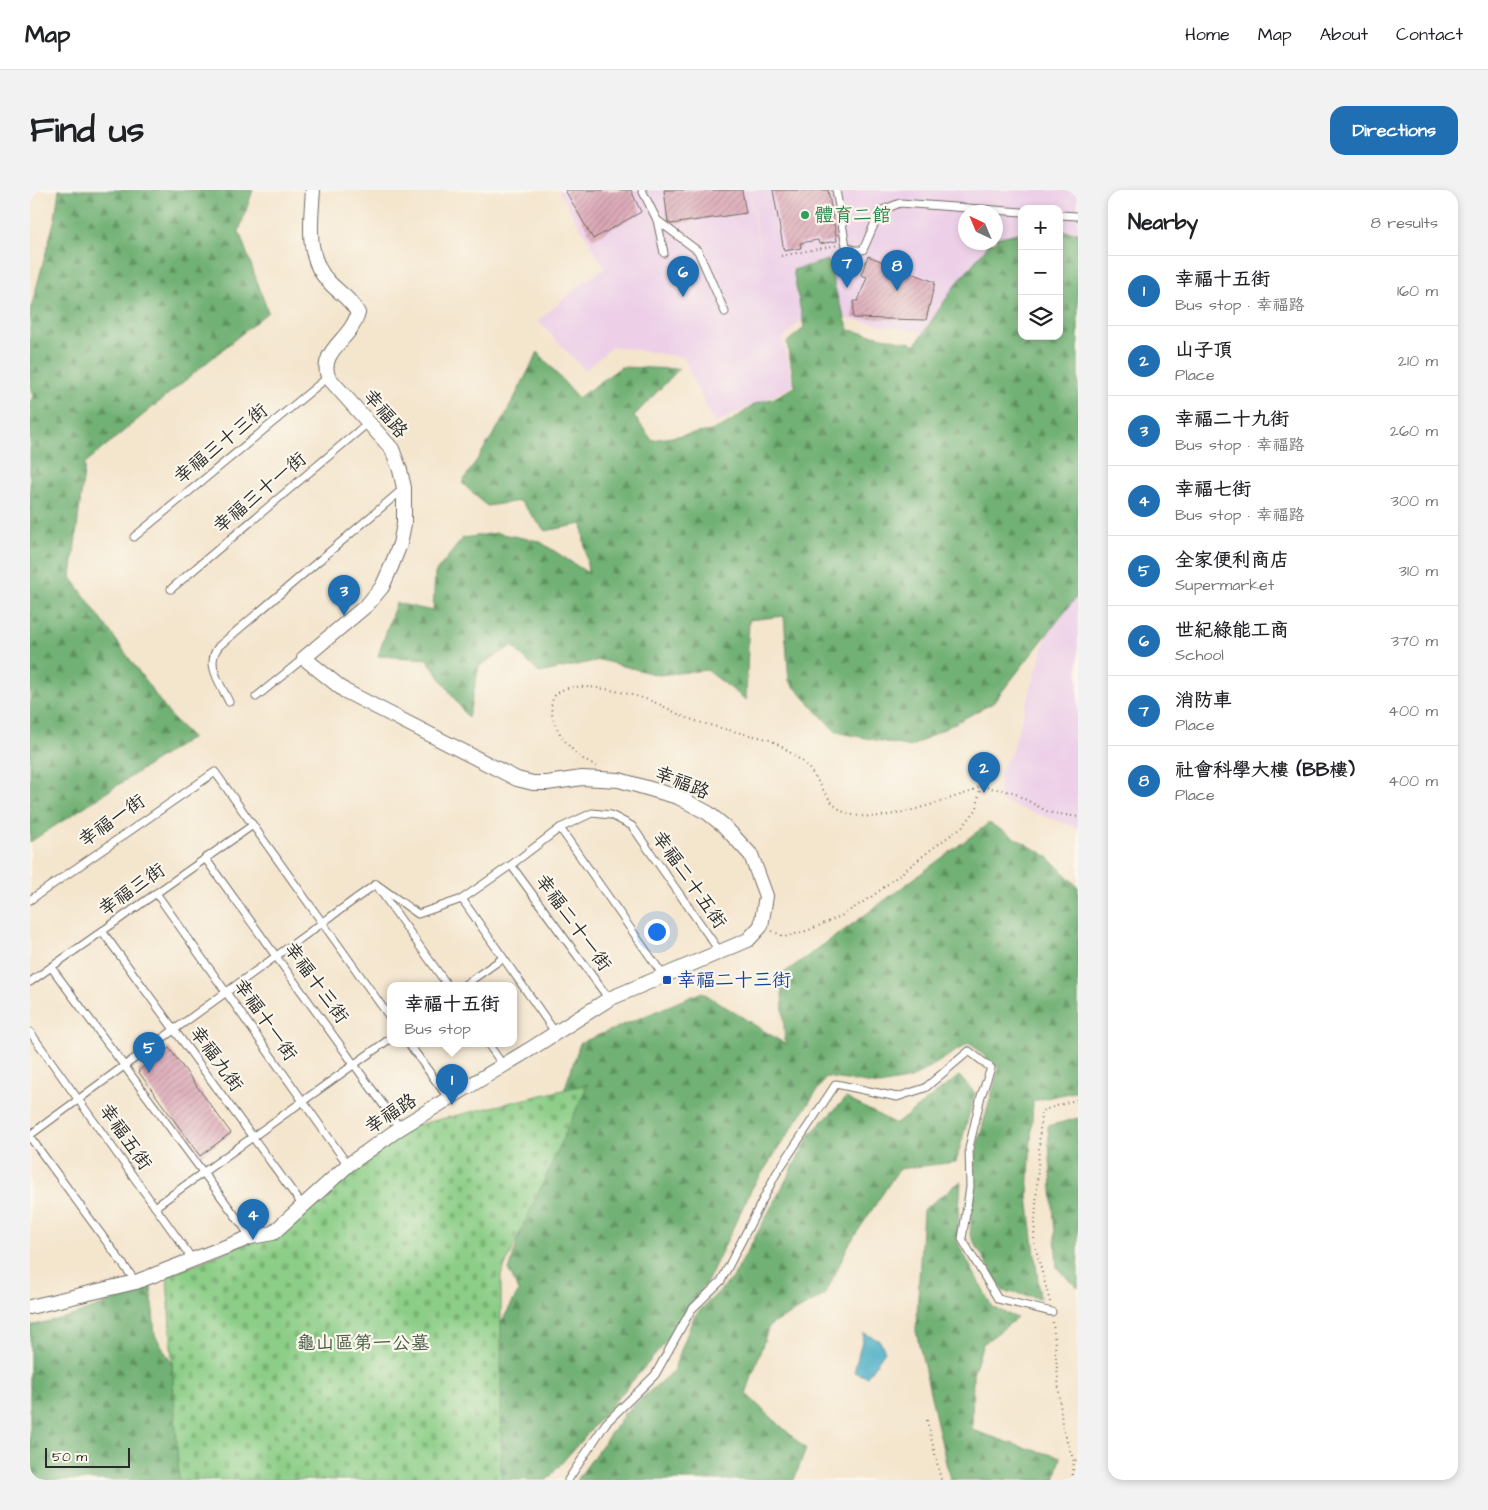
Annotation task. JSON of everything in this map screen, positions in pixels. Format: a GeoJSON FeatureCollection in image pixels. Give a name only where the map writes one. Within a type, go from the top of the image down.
{"type":"FeatureCollection","features":[{"type":"Feature","properties":{"kind":"street"},"geometry":{"type":"LineString","coordinates":[[313,190],[310,237],[318,268],[330,283],[354,305],[358,313],[352,329],[331,352],[326,361],[328,377]]}},
{"type":"Feature","properties":{"kind":"street","name":"幸福路"},"geometry":{"type":"LineString","coordinates":[[30,1307],[136,1282],[251,1237],[273,1233],[348,1166],[400,1128],[609,999],[748,940],[761,926],[766,896],[751,854],[724,826],[708,814],[678,797],[619,780],[582,778],[533,783],[517,779],[345,691],[304,658],[367,605],[382,586],[400,544],[404,524],[404,488],[392,449],[328,377]]}},
{"type":"Feature","properties":{"kind":"lane"},"geometry":{"type":"LineString","coordinates":[[642,190],[657,220],[664,253]]}},
{"type":"Feature","properties":{"kind":"lane"},"geometry":{"type":"LineString","coordinates":[[836,190],[846,246],[853,250],[863,250],[880,212],[900,204],[1018,212]]}},
{"type":"Feature","properties":{"kind":"lane"},"geometry":{"type":"LineString","coordinates":[[1063,214],[1078,216]]}},
{"type":"Feature","properties":{"kind":"lane"},"geometry":{"type":"LineString","coordinates":[[657,220],[698,251],[725,312]]}},
{"type":"Feature","properties":{"kind":"lane","name":"幸福三十三街"},"geometry":{"type":"LineString","coordinates":[[134,537],[328,377]]}},
{"type":"Feature","properties":{"kind":"lane","name":"幸福三十一街"},"geometry":{"type":"LineString","coordinates":[[171,589],[369,422]]}},
{"type":"Feature","properties":{"kind":"lane"},"geometry":{"type":"LineString","coordinates":[[229,702],[212,666],[214,652],[404,488]]}},
{"type":"Feature","properties":{"kind":"lane"},"geometry":{"type":"LineString","coordinates":[[256,698],[304,658]]}},
{"type":"Feature","properties":{"kind":"lane","name":"幸福一街"},"geometry":{"type":"LineString","coordinates":[[30,900],[215,772],[252,825]]}},
{"type":"Feature","properties":{"kind":"lane","name":"幸福二十五街"},"geometry":{"type":"LineString","coordinates":[[560,828],[592,813],[610,816],[632,826],[720,952]]}},
{"type":"Feature","properties":{"kind":"lane"},"geometry":{"type":"LineString","coordinates":[[252,825],[387,1013]]}},
{"type":"Feature","properties":{"kind":"lane","name":"幸福三街"},"geometry":{"type":"LineString","coordinates":[[30,982],[252,825]]}},
{"type":"Feature","properties":{"kind":"lane"},"geometry":{"type":"LineString","coordinates":[[376,884],[418,914],[462,899],[560,828],[663,976]]}},
{"type":"Feature","properties":{"kind":"lane","name":"幸福十三街"},"geometry":{"type":"LineString","coordinates":[[205,858],[400,1128]]}},
{"type":"Feature","properties":{"kind":"lane","name":"幸福二十一街"},"geometry":{"type":"LineString","coordinates":[[511,865],[609,999]]}},
{"type":"Feature","properties":{"kind":"lane"},"geometry":{"type":"LineString","coordinates":[[136,1282],[30,1136],[376,884]]}},
{"type":"Feature","properties":{"kind":"lane"},"geometry":{"type":"LineString","coordinates":[[376,884],[445,982]]}},
{"type":"Feature","properties":{"kind":"lane","name":"幸福十一街"},"geometry":{"type":"LineString","coordinates":[[156,893],[348,1166]]}},
{"type":"Feature","properties":{"kind":"lane"},"geometry":{"type":"LineString","coordinates":[[462,899],[555,1032]]}},
{"type":"Feature","properties":{"kind":"lane","name":"幸福九街"},"geometry":{"type":"LineString","coordinates":[[102,931],[303,1207]]}},
{"type":"Feature","properties":{"kind":"lane"},"geometry":{"type":"LineString","coordinates":[[470,982],[503,958]]}},
{"type":"Feature","properties":{"kind":"lane"},"geometry":{"type":"LineString","coordinates":[[50,967],[251,1237]]}},
{"type":"Feature","properties":{"kind":"lane","name":"幸福五街"},"geometry":{"type":"LineString","coordinates":[[30,1032],[193,1260]]}},
{"type":"Feature","properties":{"kind":"lane"},"geometry":{"type":"LineString","coordinates":[[155,1207],[387,1041]]}},
{"type":"Feature","properties":{"kind":"lane"},"geometry":{"type":"LineString","coordinates":[[411,1047],[449,1099]]}},
{"type":"Feature","properties":{"kind":"lane"},"geometry":{"type":"LineString","coordinates":[[490,1047],[503,1065]]}},
{"type":"Feature","properties":{"kind":"lane"},"geometry":{"type":"LineString","coordinates":[[568,1480],[606,1423],[654,1375],[691,1310],[722,1281],[776,1174],[836,1084],[897,1097],[925,1088],[969,1051],[991,1068],[981,1096],[969,1148],[970,1187],[962,1239],[998,1299],[1052,1312]]}},
{"type":"Feature","properties":{"kind":"path"},"geometry":{"type":"LineString","coordinates":[[781,256],[846,244]]}},
{"type":"Feature","properties":{"kind":"path"},"geometry":{"type":"LineString","coordinates":[[600,766],[580,758],[569,748],[560,735],[552,712],[552,700],[558,692],[566,687],[597,688],[638,697],[662,705],[685,718],[773,741],[801,761],[815,775],[832,804],[848,814],[861,816],[894,815],[970,792],[980,786],[1012,792],[1048,812],[1078,817]]}},
{"type":"Feature","properties":{"kind":"path"},"geometry":{"type":"LineString","coordinates":[[761,926],[785,937],[810,930],[849,911],[874,895],[963,826],[977,810],[980,786]]}},
{"type":"Feature","properties":{"kind":"path"},"geometry":{"type":"LineString","coordinates":[[1072,1480],[1074,1462],[1062,1425],[1052,1312],[1034,1242],[1041,1110],[1078,1099]]}},
{"type":"Feature","properties":{"kind":"path"},"geometry":{"type":"LineString","coordinates":[[926,1420],[941,1480]]}},
{"type":"Feature","properties":{"kind":"path"},"geometry":{"type":"LineString","coordinates":[[1074,1462],[1078,1458]]}},
{"type":"Feature","properties":{"kind":"shaded area"},"geometry":{"type":"Polygon","coordinates":[[[558,190],[749,190],[760,253],[767,261],[761,253],[750,190],[1078,190],[1078,345],[1063,332],[1063,205],[1018,205],[1018,301],[994,345],[848,319],[805,300],[791,287],[811,309],[783,339],[793,386],[714,424],[683,357],[613,346],[585,370],[538,321],[581,284],[605,268],[558,190]]]}},
{"type":"Feature","properties":{"kind":"shaded area"},"geometry":{"type":"Polygon","coordinates":[[[1078,369],[1078,828],[1000,801],[999,772],[1011,754],[1046,639],[1061,542],[1078,369]]]}},
{"type":"Feature","properties":{"kind":"green space"},"geometry":{"type":"Polygon","coordinates":[[[59,190],[253,190],[239,231],[268,312],[85,463],[71,577],[172,718],[192,737],[30,842],[30,401],[33,397],[30,387],[30,312],[55,218],[59,190]]]}},
{"type":"Feature","properties":{"kind":"green space"},"geometry":{"type":"Polygon","coordinates":[[[1063,231],[1078,232],[1078,595],[993,703],[910,747],[836,732],[789,681],[784,616],[749,620],[746,700],[707,670],[658,675],[600,660],[539,673],[512,646],[479,666],[468,718],[427,659],[378,656],[396,603],[433,611],[435,573],[463,538],[497,533],[539,541],[588,573],[582,524],[545,531],[520,501],[487,506],[462,483],[505,416],[538,352],[578,398],[621,367],[679,369],[634,416],[652,440],[711,431],[728,423],[757,403],[774,398],[795,387],[787,342],[804,328],[793,270],[828,260],[838,299],[849,330],[916,344],[954,287],[984,250],[1003,250],[1003,236],[1018,233],[1018,340],[1063,340],[1063,231]]]}},
{"type":"Feature","properties":{"kind":"green space"},"geometry":{"type":"Polygon","coordinates":[[[989,823],[1047,856],[1078,887],[1078,1091],[1033,1101],[1028,1196],[1040,1298],[1003,1291],[970,1235],[977,1146],[999,1068],[969,1043],[911,1079],[880,1085],[826,1077],[752,1188],[708,1280],[662,1347],[547,1480],[486,1480],[482,1356],[519,1291],[509,1271],[546,1145],[580,1043],[702,992],[785,1044],[781,975],[989,823]]]}},
{"type":"Feature","properties":{"kind":"green space"},"geometry":{"type":"Polygon","coordinates":[[[959,1076],[975,1093],[956,1162],[899,1169],[848,1246],[825,1295],[769,1326],[746,1394],[806,1449],[794,1480],[577,1480],[626,1412],[673,1371],[694,1316],[733,1278],[812,1132],[846,1098],[896,1124],[959,1076]]]}},
{"type":"Feature","properties":{"kind":"green space","name":"龜山區第一公墓"},"geometry":{"type":"Polygon","coordinates":[[[588,1084],[501,1275],[501,1480],[179,1480],[167,1276],[252,1241],[412,1126],[588,1084]]]}},
{"type":"Feature","properties":{"kind":"green space"},"geometry":{"type":"Polygon","coordinates":[[[1078,1118],[1078,1288],[1057,1268],[1048,1126],[1078,1118]]]}},
{"type":"Feature","properties":{"kind":"green space"},"geometry":{"type":"Polygon","coordinates":[[[961,1181],[957,1241],[992,1307],[1017,1318],[983,1344],[973,1374],[972,1430],[1022,1447],[1061,1457],[1055,1480],[950,1480],[916,1331],[923,1210],[961,1181]]]}},
{"type":"Feature","properties":{"kind":"green space"},"geometry":{"type":"Polygon","coordinates":[[[151,1287],[155,1335],[206,1422],[204,1480],[30,1480],[30,1326],[75,1315],[151,1287]]]}},
{"type":"Feature","properties":{"kind":"water"},"geometry":{"type":"Polygon","coordinates":[[[864,1333],[880,1341],[885,1351],[867,1377],[854,1372],[864,1333]]]}},
{"type":"Feature","properties":{"kind":"building"},"geometry":{"type":"Polygon","coordinates":[[[565,190],[631,190],[641,212],[593,239],[565,190]]]}},
{"type":"Feature","properties":{"kind":"building"},"geometry":{"type":"Polygon","coordinates":[[[664,190],[742,190],[746,213],[671,224],[668,222],[664,190]]]}},
{"type":"Feature","properties":{"kind":"building","name":"體育二館"},"geometry":{"type":"Polygon","coordinates":[[[773,190],[828,190],[837,241],[819,244],[818,240],[800,243],[801,248],[784,251],[773,190]]]}},
{"type":"Feature","properties":{"kind":"building"},"geometry":{"type":"Polygon","coordinates":[[[868,256],[935,282],[926,320],[853,318],[854,301],[858,301],[867,277],[861,275],[868,256]]]}},
{"type":"Feature","properties":{"kind":"building"},"geometry":{"type":"Polygon","coordinates":[[[169,1048],[231,1133],[200,1156],[138,1071],[169,1048]]]}},
{"type":"Feature","properties":{"kind":"place","name":"體育二館"},"geometry":{"type":"Point","coordinates":[805,215]}},
{"type":"Feature","properties":{"kind":"place","name":"消防車"},"geometry":{"type":"Point","coordinates":[847,288]}},
{"type":"Feature","properties":{"kind":"place","name":"社會科學大樓 (BB樓)"},"geometry":{"type":"Point","coordinates":[897,291]}},
{"type":"Feature","properties":{"kind":"place","name":"世紀綠能工商"},"geometry":{"type":"Point","coordinates":[683,297]}},
{"type":"Feature","properties":{"kind":"place","name":"幸福二十九街"},"geometry":{"type":"Point","coordinates":[344,616]}},
{"type":"Feature","properties":{"kind":"place","name":"山子頂"},"geometry":{"type":"Point","coordinates":[984,793]}},
{"type":"Feature","properties":{"kind":"place","name":"幸福二十三街"},"geometry":{"type":"Point","coordinates":[667,980]}},
{"type":"Feature","properties":{"kind":"place","name":"全家便利商店"},"geometry":{"type":"Point","coordinates":[149,1073]}},
{"type":"Feature","properties":{"kind":"place","name":"幸福十五街"},"geometry":{"type":"Point","coordinates":[452,1105]}},
{"type":"Feature","properties":{"kind":"place","name":"幸福七街"},"geometry":{"type":"Point","coordinates":[253,1240]}}]}
